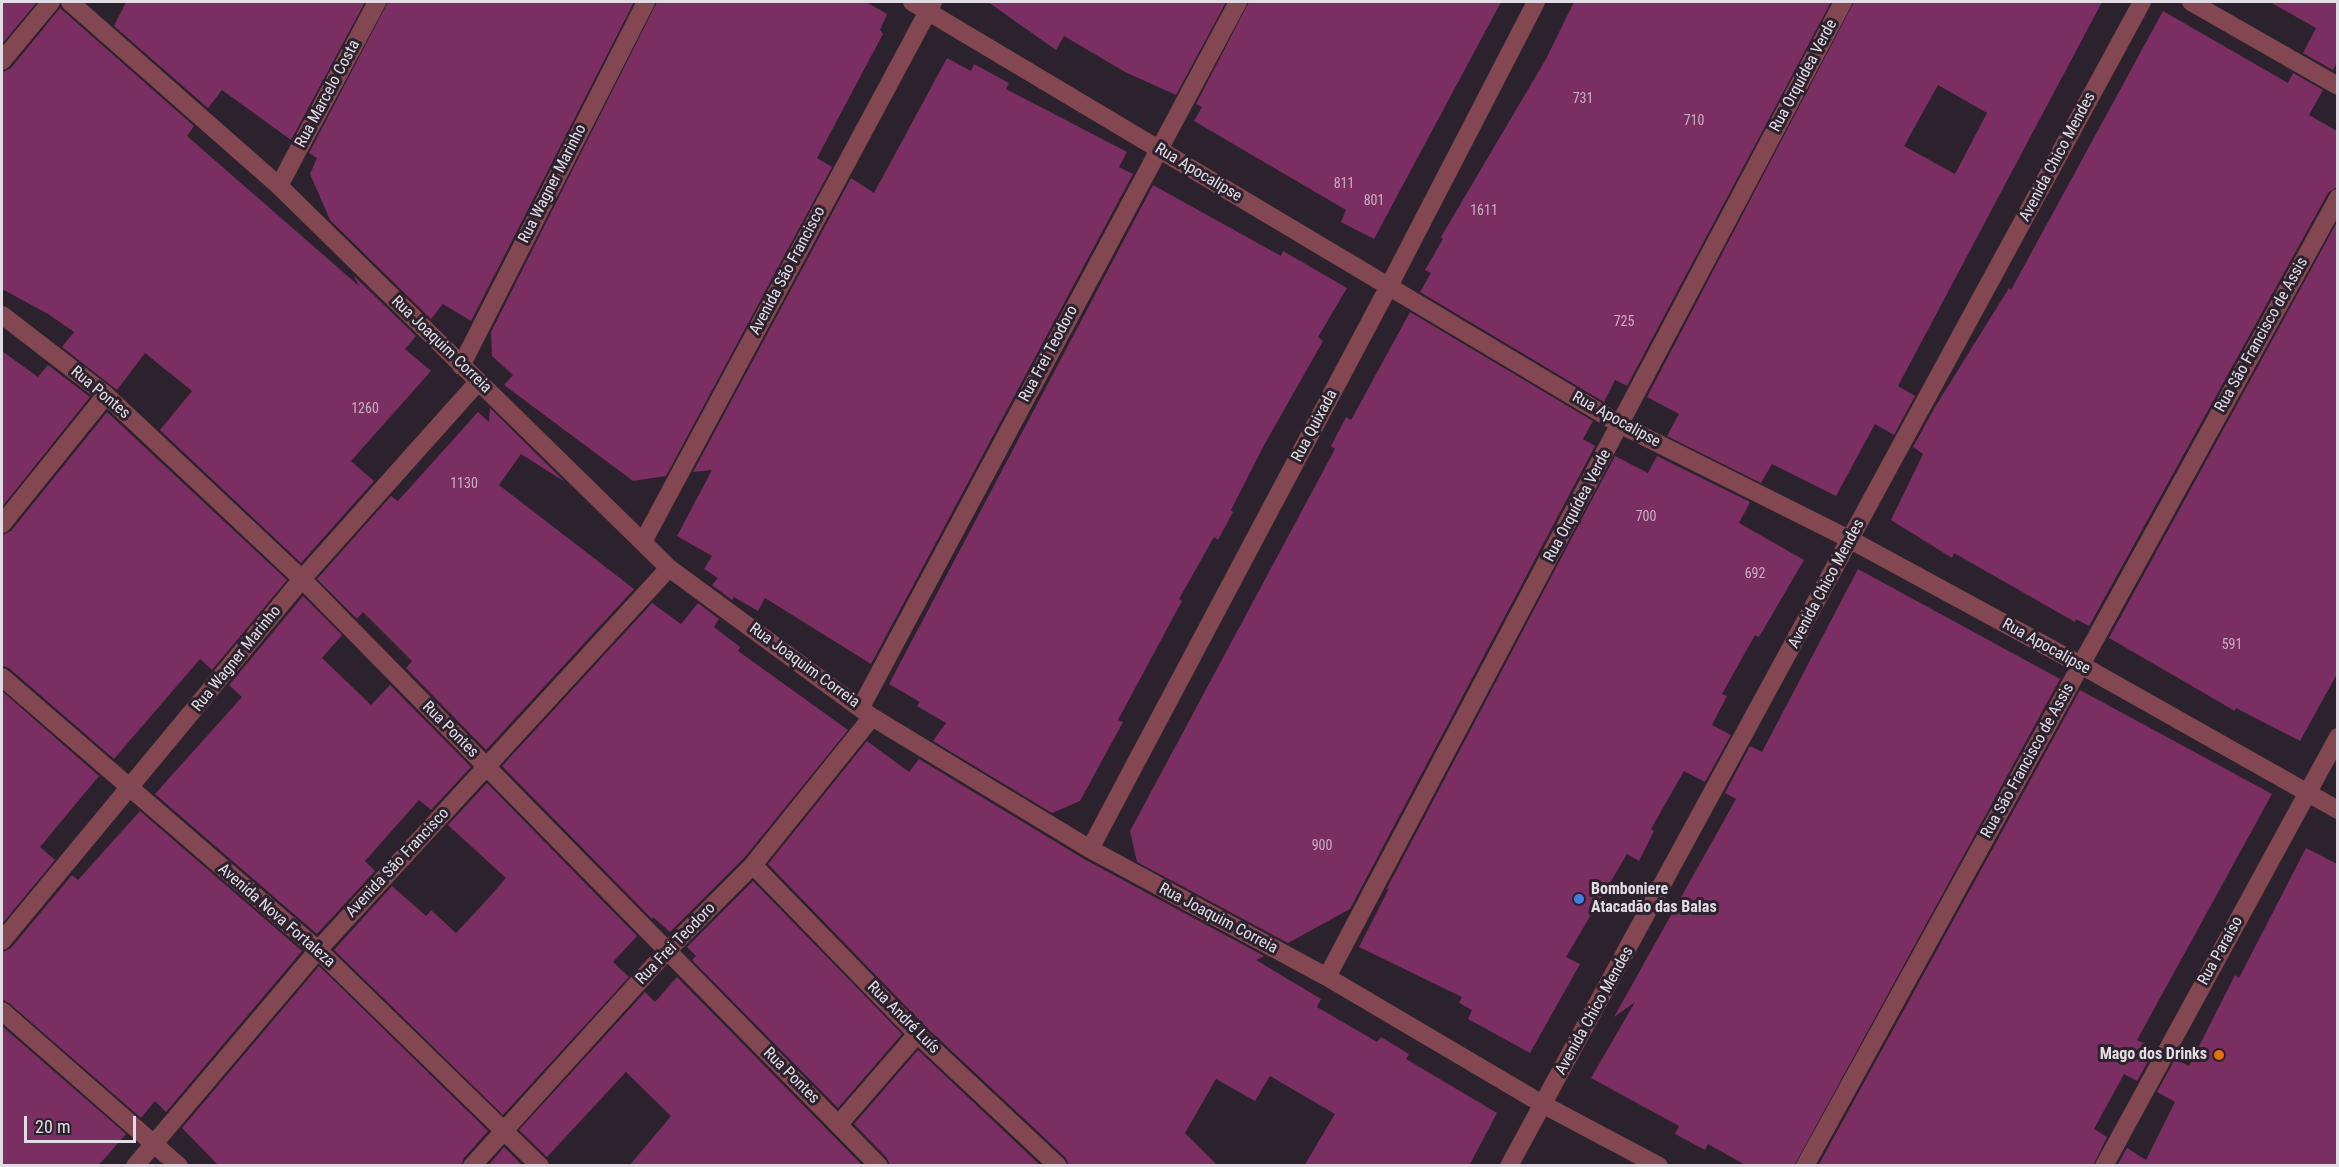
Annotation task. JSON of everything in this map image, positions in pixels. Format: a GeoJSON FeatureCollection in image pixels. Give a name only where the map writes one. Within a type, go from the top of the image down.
{"type":"FeatureCollection","features":[{"type":"Feature","properties":{"kind":"street"},"geometry":{"type":"LineString","coordinates":[[2,61],[51,2]]}},
{"type":"Feature","properties":{"kind":"street","name":"Rua Joaquim Correia"},"geometry":{"type":"LineString","coordinates":[[70,2],[279,186],[461,366],[644,540],[669,568],[867,712],[1090,849],[1327,977],[1544,1104],[1659,1166]]}},
{"type":"Feature","properties":{"kind":"street","name":"Rua Marcelo Costa"},"geometry":{"type":"LineString","coordinates":[[279,186],[377,2]]}},
{"type":"Feature","properties":{"kind":"street","name":"Rua Wagner Marinho"},"geometry":{"type":"LineString","coordinates":[[461,366],[646,2]]}},
{"type":"Feature","properties":{"kind":"street","name":"Rua Apocalipse"},"geometry":{"type":"LineString","coordinates":[[912,2],[930,6],[1158,150],[1620,425],[1851,540],[2081,665],[2337,810]]}},
{"type":"Feature","properties":{"kind":"street","name":"Rua Frei Teodoro"},"geometry":{"type":"LineString","coordinates":[[472,1166],[666,952],[753,865],[867,712],[1158,150],[1238,2]]}},
{"type":"Feature","properties":{"kind":"street","name":"Rua Quixada"},"geometry":{"type":"LineString","coordinates":[[1090,849],[1389,286],[1536,2]]}},
{"type":"Feature","properties":{"kind":"street","name":"Rua Orquídea Verde"},"geometry":{"type":"LineString","coordinates":[[1327,977],[1843,2]]}},
{"type":"Feature","properties":{"kind":"street","name":"Avenida Chico Mendes"},"geometry":{"type":"LineString","coordinates":[[1509,1166],[2142,2]]}},
{"type":"Feature","properties":{"kind":"street"},"geometry":{"type":"LineString","coordinates":[[2191,2],[2337,86]]}},
{"type":"Feature","properties":{"kind":"street","name":"Avenida São Francisco"},"geometry":{"type":"LineString","coordinates":[[644,540],[930,6]]}},
{"type":"Feature","properties":{"kind":"street","name":"Rua São Francisco de Assis"},"geometry":{"type":"LineString","coordinates":[[1805,1166],[2337,198]]}},
{"type":"Feature","properties":{"kind":"street","name":"Rua Pontes"},"geometry":{"type":"LineString","coordinates":[[2,315],[106,395],[302,579],[666,952],[879,1166]]}},
{"type":"Feature","properties":{"kind":"street","name":"Rua Wagner Marinho"},"geometry":{"type":"LineString","coordinates":[[2,941],[302,579],[478,382]]}},
{"type":"Feature","properties":{"kind":"street"},"geometry":{"type":"LineString","coordinates":[[2,524],[106,395]]}},
{"type":"Feature","properties":{"kind":"street","name":"Avenida São Francisco"},"geometry":{"type":"LineString","coordinates":[[135,1166],[318,950],[669,568]]}},
{"type":"Feature","properties":{"kind":"street","name":"Avenida Nova Fortaleza"},"geometry":{"type":"LineString","coordinates":[[2,677],[318,950],[540,1166]]}},
{"type":"Feature","properties":{"kind":"street","name":"Rua Paraíso"},"geometry":{"type":"LineString","coordinates":[[2104,1166],[2337,737]]}},
{"type":"Feature","properties":{"kind":"street","name":"Rua André Luís"},"geometry":{"type":"LineString","coordinates":[[753,865],[917,1034],[1058,1166]]}},
{"type":"Feature","properties":{"kind":"street"},"geometry":{"type":"LineString","coordinates":[[2,1011],[179,1166]]}},
{"type":"Feature","properties":{"kind":"street"},"geometry":{"type":"LineString","coordinates":[[839,1124],[917,1034]]}},
{"type":"Feature","properties":{"kind":"building"},"geometry":{"type":"Polygon","coordinates":[[[2,2],[37,2],[2,44],[2,2]]]}},
{"type":"Feature","properties":{"kind":"building"},"geometry":{"type":"Polygon","coordinates":[[[126,2],[365,2],[291,140],[222,90],[208,108],[114,26],[126,2]]]}},
{"type":"Feature","properties":{"kind":"building"},"geometry":{"type":"Polygon","coordinates":[[[388,2],[634,2],[471,321],[443,304],[431,319],[330,220],[310,174],[317,158],[309,153],[388,2]]]}},
{"type":"Feature","properties":{"kind":"building"},"geometry":{"type":"Polygon","coordinates":[[[657,2],[866,2],[887,14],[880,30],[883,34],[817,158],[832,167],[666,476],[633,481],[504,385],[513,375],[492,356],[491,332],[657,2]]]}},
{"type":"Feature","properties":{"kind":"building"},"geometry":{"type":"Polygon","coordinates":[[[988,2],[1226,2],[1176,95],[1125,72],[1064,36],[1056,50],[988,2]]]}},
{"type":"Feature","properties":{"kind":"building"},"geometry":{"type":"Polygon","coordinates":[[[1249,2],[1501,2],[1374,239],[1341,222],[1346,210],[1194,121],[1202,107],[1196,104],[1249,2]]]}},
{"type":"Feature","properties":{"kind":"building"},"geometry":{"type":"Polygon","coordinates":[[[1574,2],[1831,2],[1627,386],[1615,380],[1604,402],[1420,292],[1431,273],[1425,270],[1443,239],[1441,237],[1546,59],[1574,2]]]}},
{"type":"Feature","properties":{"kind":"building"},"geometry":{"type":"Polygon","coordinates":[[[1854,2],[2102,2],[1898,386],[1915,396],[1894,435],[1875,424],[1836,496],[1772,464],[1761,483],[1667,436],[1679,414],[1647,397],[1854,2]],[[1938,85],[1904,146],[1955,174],[1987,113],[1938,85]]]}},
{"type":"Feature","properties":{"kind":"building"},"geometry":{"type":"Polygon","coordinates":[[[2270,2],[2337,2],[2337,63],[2333,70],[2303,53],[2316,28],[2270,2]]]}},
{"type":"Feature","properties":{"kind":"building"},"geometry":{"type":"Polygon","coordinates":[[[60,8],[194,126],[187,136],[359,286],[354,276],[416,336],[405,349],[431,371],[351,461],[374,481],[301,563],[160,430],[192,391],[145,353],[117,390],[62,347],[74,332],[48,314],[2,289],[2,72],[11,68],[60,8]]]}},
{"type":"Feature","properties":{"kind":"building"},"geometry":{"type":"Polygon","coordinates":[[[2163,11],[2288,83],[2293,73],[2323,90],[2309,115],[2337,131],[2337,187],[2328,193],[2089,626],[2076,619],[2075,622],[1954,553],[1952,558],[1891,520],[1923,454],[1913,447],[1935,407],[2009,288],[2011,290],[2163,11]]]}},
{"type":"Feature","properties":{"kind":"building"},"geometry":{"type":"Polygon","coordinates":[[[947,58],[971,71],[974,64],[1009,83],[1006,89],[1127,152],[1119,167],[1133,174],[871,664],[765,598],[758,611],[734,597],[732,600],[712,585],[718,578],[704,569],[712,556],[677,536],[712,470],[693,472],[851,178],[874,193],[947,58]]]}},
{"type":"Feature","properties":{"kind":"building"},"geometry":{"type":"Polygon","coordinates":[[[1153,185],[1281,256],[1283,251],[1347,288],[1318,337],[1323,341],[1263,447],[1218,540],[1214,537],[1179,599],[1182,601],[1118,720],[1123,722],[1080,801],[1052,813],[933,741],[946,723],[917,706],[920,702],[889,684],[1153,185]]]}},
{"type":"Feature","properties":{"kind":"building"},"geometry":{"type":"Polygon","coordinates":[[[2337,222],[2337,674],[2300,741],[2236,708],[2235,711],[2109,638],[2337,222]]]}},
{"type":"Feature","properties":{"kind":"building"},"geometry":{"type":"Polygon","coordinates":[[[1410,312],[1593,421],[1583,439],[1595,446],[1350,909],[1288,943],[1137,862],[1130,831],[1335,449],[1331,446],[1346,417],[1351,420],[1410,312]]]}},
{"type":"Feature","properties":{"kind":"building"},"geometry":{"type":"Polygon","coordinates":[[[2,351],[38,377],[48,365],[90,397],[2,507],[2,351]]]}},
{"type":"Feature","properties":{"kind":"building"},"geometry":{"type":"Polygon","coordinates":[[[490,408],[565,482],[521,454],[499,485],[634,589],[486,750],[406,668],[412,661],[363,612],[357,619],[317,579],[391,496],[398,501],[478,412],[489,422],[490,408]]]}},
{"type":"Feature","properties":{"kind":"building"},"geometry":{"type":"Polygon","coordinates":[[[107,412],[287,580],[212,670],[200,659],[114,759],[9,668],[2,666],[2,535],[11,531],[107,412]]]}},
{"type":"Feature","properties":{"kind":"building"},"geometry":{"type":"Polygon","coordinates":[[[1615,456],[1648,473],[1657,456],[1750,502],[1739,523],[1804,560],[1759,637],[1755,635],[1722,694],[1727,696],[1712,725],[1731,735],[1705,782],[1684,771],[1651,829],[1654,831],[1639,861],[1627,854],[1566,957],[1580,964],[1530,1053],[1468,1019],[1472,1010],[1459,1003],[1462,997],[1359,947],[1389,888],[1386,890],[1615,456]]]}},
{"type":"Feature","properties":{"kind":"building"},"geometry":{"type":"Polygon","coordinates":[[[1858,569],[2060,679],[1794,1166],[1747,1166],[1708,1144],[1705,1150],[1675,1134],[1679,1126],[1591,1078],[1635,1002],[1614,1017],[1736,799],[1725,793],[1750,746],[1762,752],[1858,569]]]}},
{"type":"Feature","properties":{"kind":"building"},"geometry":{"type":"Polygon","coordinates":[[[303,596],[342,635],[322,658],[371,705],[390,685],[471,767],[431,810],[419,800],[365,861],[375,871],[317,934],[155,794],[242,697],[229,685],[303,596]]]}},
{"type":"Feature","properties":{"kind":"building"},"geometry":{"type":"Polygon","coordinates":[[[652,603],[681,624],[698,603],[719,619],[714,627],[740,647],[738,651],[848,730],[745,857],[670,932],[653,917],[652,919],[502,766],[652,603]]]}},
{"type":"Feature","properties":{"kind":"building"},"geometry":{"type":"Polygon","coordinates":[[[2080,690],[2272,794],[2137,1040],[2155,1049],[2137,1081],[2124,1074],[2094,1129],[2107,1137],[2093,1166],[1818,1166],[2080,690]]]}},
{"type":"Feature","properties":{"kind":"building"},"geometry":{"type":"Polygon","coordinates":[[[2,691],[99,776],[40,847],[55,860],[2,924],[2,691]]]}},
{"type":"Feature","properties":{"kind":"building"},"geometry":{"type":"Polygon","coordinates":[[[867,741],[909,772],[919,759],[1084,859],[1264,956],[1256,960],[1321,999],[1317,1007],[1377,1042],[1381,1037],[1409,1054],[1406,1059],[1497,1113],[1469,1166],[1304,1166],[1335,1114],[1270,1076],[1255,1101],[1216,1079],[1185,1133],[1218,1166],[1069,1166],[1066,1158],[925,1026],[768,864],[867,741]]]}},
{"type":"Feature","properties":{"kind":"building"},"geometry":{"type":"Polygon","coordinates":[[[487,783],[637,936],[613,962],[629,977],[503,1115],[334,950],[392,886],[426,916],[431,910],[456,933],[484,903],[506,878],[448,825],[487,783]]]}},
{"type":"Feature","properties":{"kind":"building"},"geometry":{"type":"Polygon","coordinates":[[[140,811],[302,951],[166,1112],[155,1101],[141,1118],[9,1003],[2,1000],[2,952],[11,948],[72,875],[78,880],[140,811]]]}},
{"type":"Feature","properties":{"kind":"building"},"geometry":{"type":"Polygon","coordinates":[[[2306,848],[2337,864],[2337,1166],[2117,1166],[2127,1148],[2146,1160],[2175,1102],[2157,1092],[2175,1059],[2189,1066],[2235,975],[2239,978],[2306,848]]]}},
{"type":"Feature","properties":{"kind":"building"},"geometry":{"type":"Polygon","coordinates":[[[753,881],[902,1034],[838,1108],[692,960],[696,956],[687,947],[753,881]]]}},
{"type":"Feature","properties":{"kind":"building"},"geometry":{"type":"Polygon","coordinates":[[[319,966],[488,1131],[464,1158],[461,1166],[219,1166],[182,1128],[319,966]]]}},
{"type":"Feature","properties":{"kind":"building"},"geometry":{"type":"Polygon","coordinates":[[[677,977],[863,1166],[629,1166],[671,1116],[626,1072],[547,1157],[519,1130],[645,992],[655,1002],[677,977]]]}},
{"type":"Feature","properties":{"kind":"building"},"geometry":{"type":"Polygon","coordinates":[[[2,1026],[126,1134],[98,1166],[2,1166],[2,1026]]]}},
{"type":"Feature","properties":{"kind":"building"},"geometry":{"type":"Polygon","coordinates":[[[918,1050],[1041,1166],[890,1166],[887,1158],[854,1124],[918,1050]]]}},
{"type":"Feature","properties":{"kind":"building"},"geometry":{"type":"Polygon","coordinates":[[[504,1147],[523,1166],[488,1166],[504,1147]]]}},
{"type":"Feature","properties":{"kind":"place","name":"Bomboniere Atacadão das Balas"},"geometry":{"type":"Point","coordinates":[1579,899]}},
{"type":"Feature","properties":{"kind":"place","name":"Mago dos Drinks"},"geometry":{"type":"Point","coordinates":[2219,1055]}}]}
